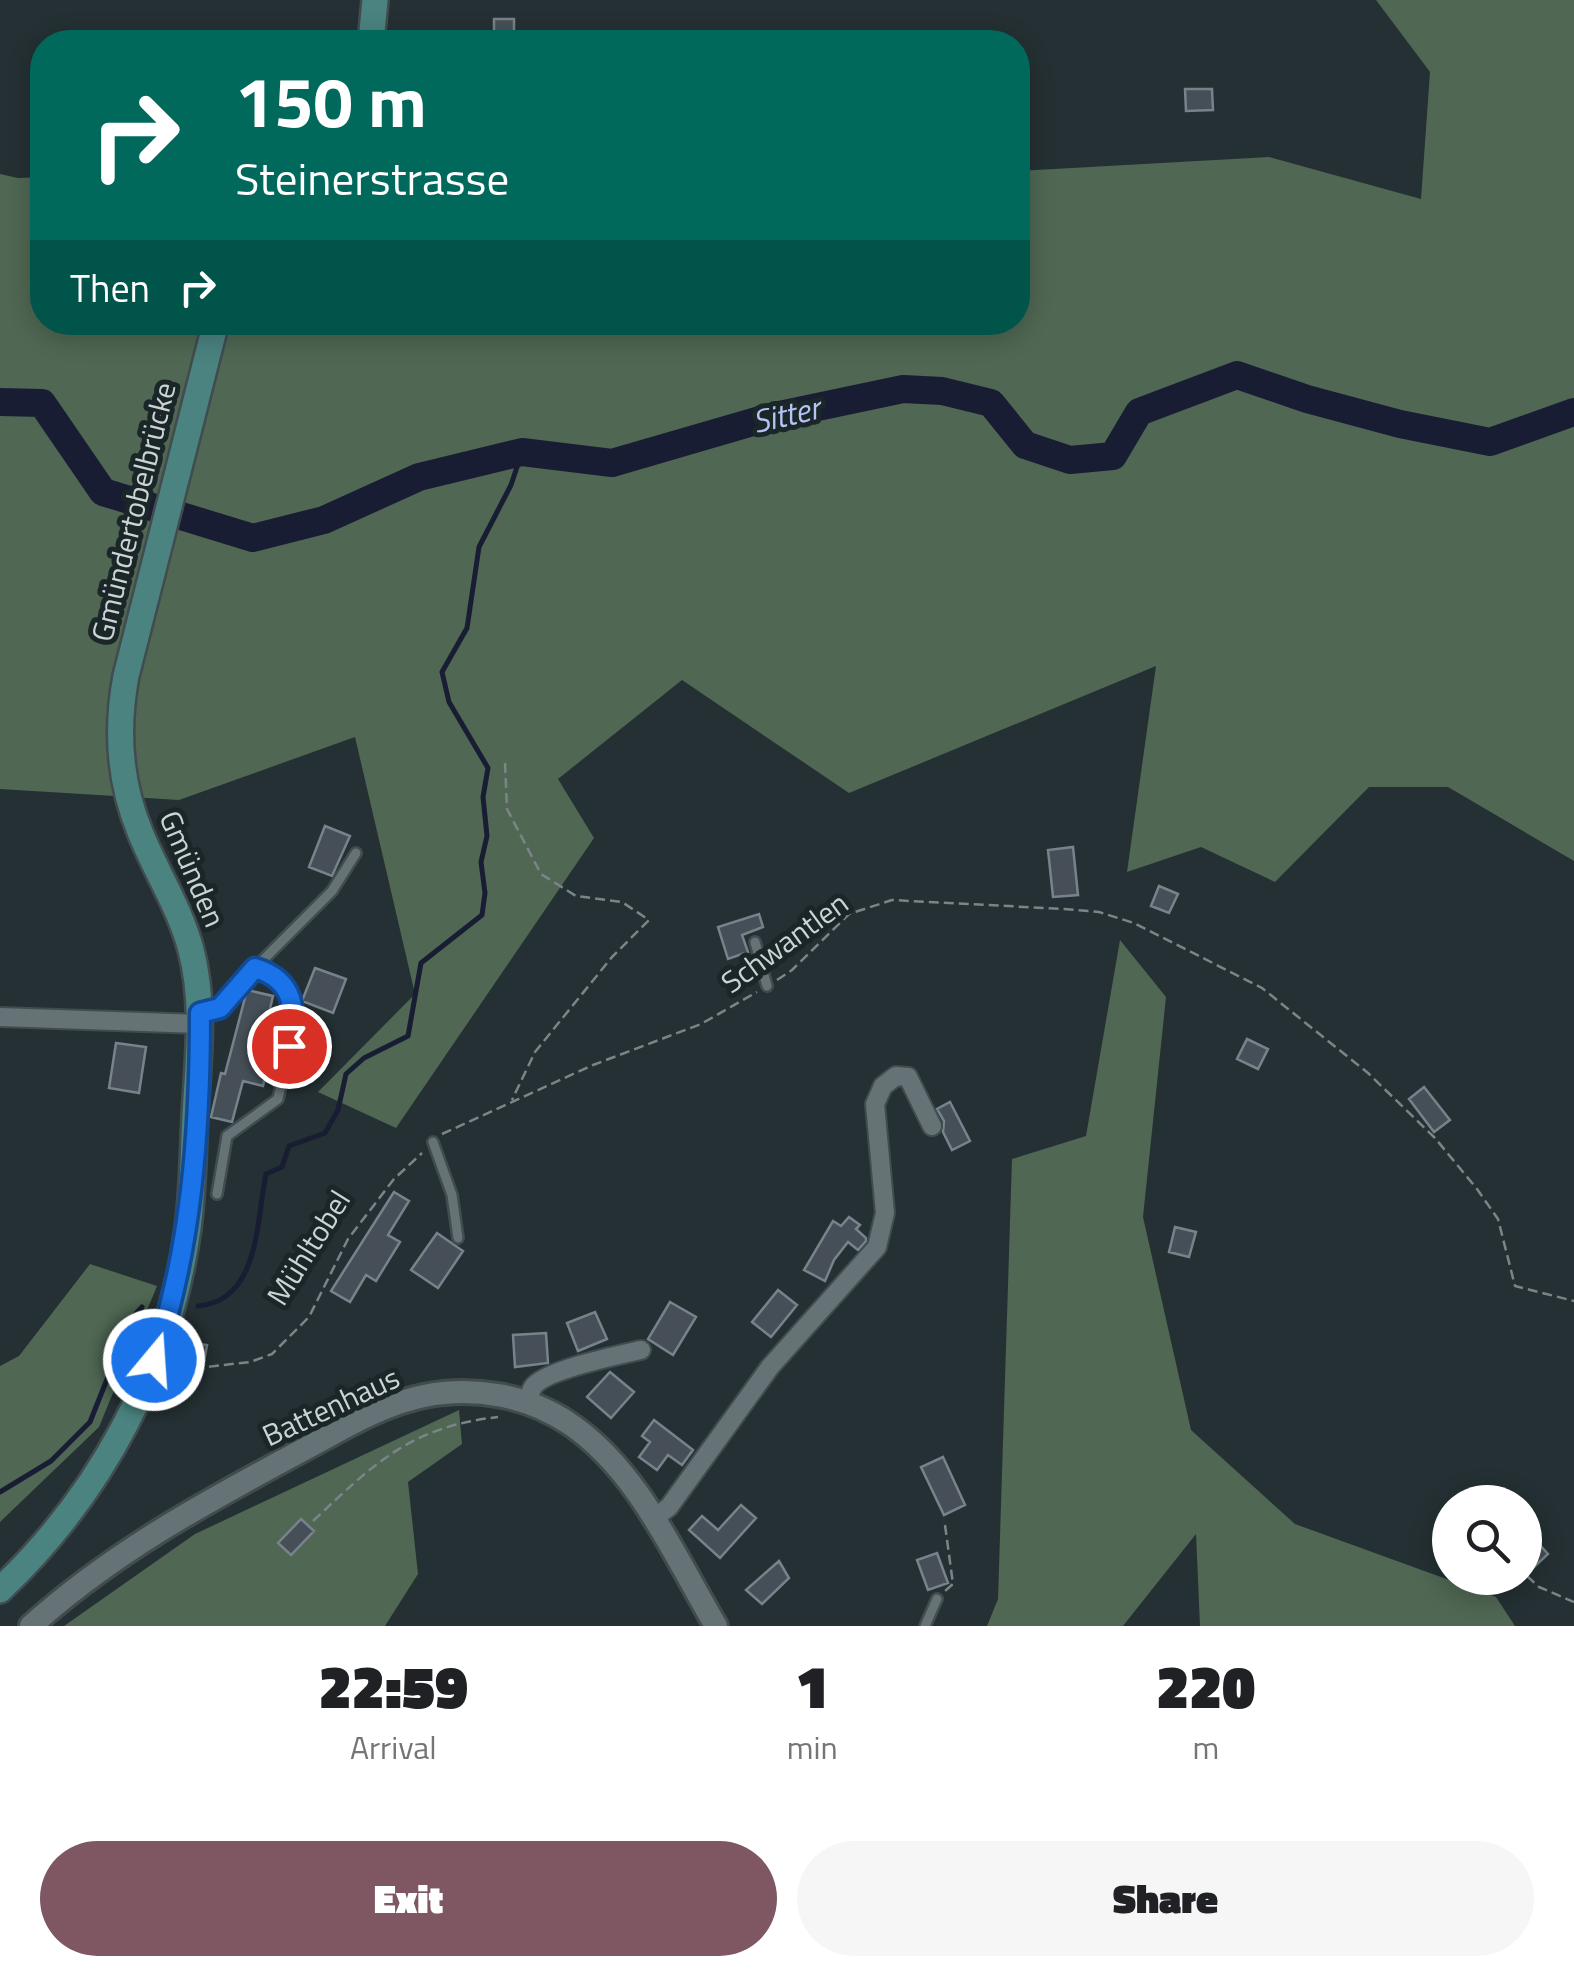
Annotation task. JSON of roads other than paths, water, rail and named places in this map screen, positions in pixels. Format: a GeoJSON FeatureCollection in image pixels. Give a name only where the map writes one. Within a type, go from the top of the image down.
{"type":"FeatureCollection","features":[{"type":"Feature","properties":{"kind":"main road"},"geometry":{"type":"LineString","coordinates":[[372,30],[374,0]]}},
{"type":"Feature","properties":{"kind":"main road","name":"Gmündertobelbrücke"},"geometry":{"type":"LineString","coordinates":[[120,718],[126,676],[213,335]]}},
{"type":"Feature","properties":{"kind":"main road","name":"Gmünden"},"geometry":{"type":"LineString","coordinates":[[120,718],[126,790],[140,832],[183,924],[192,952],[200,1019]]}},
{"type":"Feature","properties":{"kind":"main road"},"geometry":{"type":"LineString","coordinates":[[0,1590],[27,1564],[87,1490],[144,1388],[174,1300],[188,1229],[200,1019]]}},
{"type":"Feature","properties":{"kind":"street"},"geometry":{"type":"LineString","coordinates":[[0,1017],[200,1019]]}},
{"type":"Feature","properties":{"kind":"street"},"geometry":{"type":"LineString","coordinates":[[653,1519],[668,1508],[770,1367],[877,1247],[885,1213],[875,1104],[882,1086],[896,1076],[908,1077],[932,1126]]}},
{"type":"Feature","properties":{"kind":"street"},"geometry":{"type":"LineString","coordinates":[[536,1406],[534,1385],[542,1380],[589,1362],[640,1350]]}},
{"type":"Feature","properties":{"kind":"street","name":"Battenhaus"},"geometry":{"type":"LineString","coordinates":[[31,1626],[145,1538],[385,1408],[423,1396],[456,1392],[496,1394],[536,1406],[567,1421],[599,1446],[624,1474],[716,1626]]}},
{"type":"Feature","properties":{"kind":"lane"},"geometry":{"type":"LineString","coordinates":[[200,1019],[220,1008],[332,891],[356,852]]}},
{"type":"Feature","properties":{"kind":"lane"},"geometry":{"type":"LineString","coordinates":[[755,942],[768,986]]}},
{"type":"Feature","properties":{"kind":"lane"},"geometry":{"type":"LineString","coordinates":[[217,1194],[228,1136],[278,1099],[294,1020],[282,979],[255,968]]}},
{"type":"Feature","properties":{"kind":"lane"},"geometry":{"type":"LineString","coordinates":[[433,1142],[452,1195],[458,1238]]}},
{"type":"Feature","properties":{"kind":"lane"},"geometry":{"type":"LineString","coordinates":[[926,1626],[937,1599]]}},
{"type":"Feature","properties":{"kind":"waterway","name":"Sitter"},"geometry":{"type":"LineString","coordinates":[[0,402],[42,403],[103,492],[253,538],[324,520],[419,477],[522,452],[612,463],[770,417],[903,389],[942,391],[991,403],[1025,445],[1070,460],[1113,456],[1139,412],[1237,375],[1400,424],[1490,442],[1574,412]]}},
{"type":"Feature","properties":{"kind":"waterway"},"geometry":{"type":"LineString","coordinates":[[198,1306],[218,1301],[233,1290],[244,1274],[252,1256],[266,1174],[282,1167],[289,1146],[325,1133],[338,1110],[346,1074],[364,1058],[408,1036],[421,963],[482,915],[485,893],[481,862],[487,836],[483,797],[488,768],[449,702],[442,672],[467,628],[479,547],[511,485],[522,452]]}},
{"type":"Feature","properties":{"kind":"waterway"},"geometry":{"type":"LineString","coordinates":[[0,1492],[51,1461],[90,1422],[131,1319],[142,1307]]}}]}
